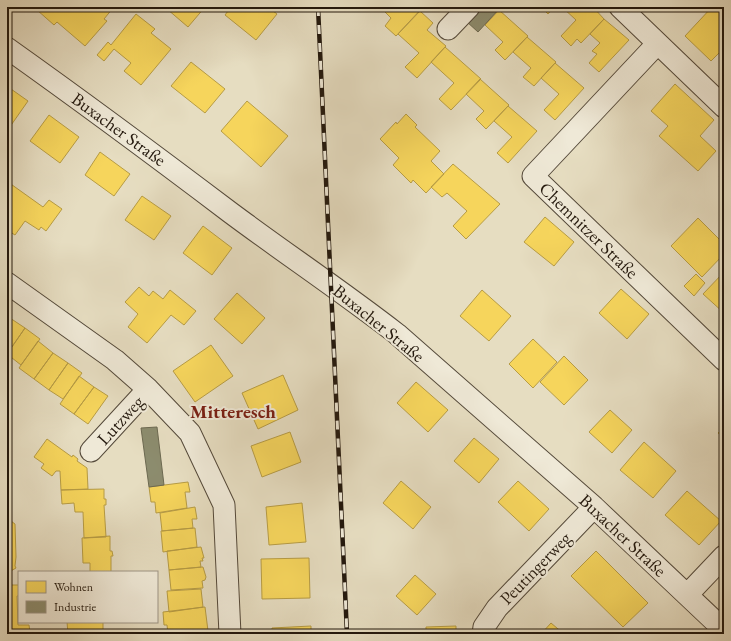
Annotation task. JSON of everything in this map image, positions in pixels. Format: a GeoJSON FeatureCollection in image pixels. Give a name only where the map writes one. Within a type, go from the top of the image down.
{"type":"FeatureCollection","features":[{"type":"Feature","properties":{"kind":"street"},"geometry":{"type":"LineString","coordinates":[[448,29],[469,7]]}},
{"type":"Feature","properties":{"kind":"street"},"geometry":{"type":"LineString","coordinates":[[620,7],[724,107]]}},
{"type":"Feature","properties":{"kind":"street","name":"Chemnitzer Straße"},"geometry":{"type":"LineString","coordinates":[[657,44],[533,176],[724,360]]}},
{"type":"Feature","properties":{"kind":"street","name":"Buxacher Straße"},"geometry":{"type":"LineString","coordinates":[[7,48],[367,310],[397,334],[594,507],[724,630]]}},
{"type":"Feature","properties":{"kind":"street"},"geometry":{"type":"LineString","coordinates":[[7,283],[115,360],[148,389],[190,433],[224,505],[230,634]]}},
{"type":"Feature","properties":{"kind":"street","name":"Lutzweg"},"geometry":{"type":"LineString","coordinates":[[91,451],[148,389]]}},
{"type":"Feature","properties":{"kind":"street","name":"Peutingerweg"},"geometry":{"type":"LineString","coordinates":[[483,634],[484,627],[497,608],[594,507]]}},
{"type":"Feature","properties":{"kind":"street"},"geometry":{"type":"LineString","coordinates":[[688,595],[724,556]]}},
{"type":"Feature","properties":{"kind":"building: Wohnen"},"geometry":{"type":"Polygon","coordinates":[[[39,7],[113,8],[104,19],[107,21],[85,46],[57,22],[54,25],[37,10],[39,7]]]}},
{"type":"Feature","properties":{"kind":"building: Wohnen"},"geometry":{"type":"Polygon","coordinates":[[[168,7],[205,7],[188,27],[167,9],[168,7]]]}},
{"type":"Feature","properties":{"kind":"building: Wohnen"},"geometry":{"type":"Polygon","coordinates":[[[231,7],[268,7],[277,14],[256,40],[225,15],[231,7]]]}},
{"type":"Feature","properties":{"kind":"building: Wohnen"},"geometry":{"type":"Polygon","coordinates":[[[384,7],[423,7],[396,36],[385,26],[391,18],[382,9],[384,7]]]}},
{"type":"Feature","properties":{"kind":"building: Wohnen"},"geometry":{"type":"Polygon","coordinates":[[[541,7],[554,7],[548,14],[541,7]]]}},
{"type":"Feature","properties":{"kind":"building: Wohnen"},"geometry":{"type":"Polygon","coordinates":[[[562,7],[593,7],[604,19],[581,43],[577,39],[571,46],[561,36],[576,20],[562,7]]]}},
{"type":"Feature","properties":{"kind":"building: Wohnen"},"geometry":{"type":"Polygon","coordinates":[[[712,7],[724,7],[724,48],[711,61],[685,36],[712,7]]]}},
{"type":"Feature","properties":{"kind":"building: Wohnen"},"geometry":{"type":"Polygon","coordinates":[[[499,10],[528,36],[505,60],[495,50],[503,42],[485,25],[499,10]]]}},
{"type":"Feature","properties":{"kind":"building: Wohnen"},"geometry":{"type":"Polygon","coordinates":[[[420,11],[433,23],[427,30],[446,46],[417,78],[405,67],[419,53],[398,34],[420,11]]]}},
{"type":"Feature","properties":{"kind":"building: Wohnen"},"geometry":{"type":"Polygon","coordinates":[[[136,14],[155,29],[151,33],[171,49],[141,85],[124,71],[131,63],[114,49],[104,61],[97,55],[108,42],[111,45],[136,14]]]}},
{"type":"Feature","properties":{"kind":"building: Wohnen"},"geometry":{"type":"Polygon","coordinates":[[[604,19],[629,40],[599,72],[589,63],[597,54],[592,51],[600,43],[590,34],[604,19]]]}},
{"type":"Feature","properties":{"kind":"building: Wohnen"},"geometry":{"type":"Polygon","coordinates":[[[527,37],[556,62],[534,86],[523,77],[531,68],[513,52],[527,37]]]}},
{"type":"Feature","properties":{"kind":"building: Wohnen"},"geometry":{"type":"Polygon","coordinates":[[[445,47],[481,79],[451,110],[439,99],[454,83],[431,62],[445,47]]]}},
{"type":"Feature","properties":{"kind":"building: Wohnen"},"geometry":{"type":"Polygon","coordinates":[[[191,62],[225,89],[205,113],[171,86],[191,62]]]}},
{"type":"Feature","properties":{"kind":"building: Wohnen"},"geometry":{"type":"Polygon","coordinates":[[[555,63],[584,88],[555,120],[544,110],[559,94],[541,78],[555,63]]]}},
{"type":"Feature","properties":{"kind":"building: Wohnen"},"geometry":{"type":"Polygon","coordinates":[[[480,79],[509,105],[486,129],[476,119],[484,111],[466,94],[480,79]]]}},
{"type":"Feature","properties":{"kind":"building: Wohnen"},"geometry":{"type":"Polygon","coordinates":[[[675,84],[714,120],[700,136],[716,151],[698,171],[659,136],[668,126],[651,111],[675,84]]]}},
{"type":"Feature","properties":{"kind":"building: Wohnen"},"geometry":{"type":"Polygon","coordinates":[[[7,86],[11,89],[7,95],[7,86]]]}},
{"type":"Feature","properties":{"kind":"building: Wohnen"},"geometry":{"type":"Polygon","coordinates":[[[11,89],[28,101],[7,131],[7,95],[11,89]]]}},
{"type":"Feature","properties":{"kind":"building: Wohnen"},"geometry":{"type":"Polygon","coordinates":[[[247,101],[288,136],[261,167],[221,131],[247,101]]]}},
{"type":"Feature","properties":{"kind":"building: Wohnen"},"geometry":{"type":"Polygon","coordinates":[[[508,106],[537,131],[508,163],[497,153],[512,137],[494,121],[508,106]]]}},
{"type":"Feature","properties":{"kind":"building: Wohnen"},"geometry":{"type":"Polygon","coordinates":[[[406,114],[417,125],[415,127],[440,151],[431,161],[444,174],[426,193],[413,180],[411,183],[393,165],[399,158],[380,139],[406,114]]]}},
{"type":"Feature","properties":{"kind":"building: Wohnen"},"geometry":{"type":"Polygon","coordinates":[[[49,115],[79,137],[60,163],[30,141],[49,115]]]}},
{"type":"Feature","properties":{"kind":"building: Wohnen"},"geometry":{"type":"Polygon","coordinates":[[[100,152],[130,174],[114,196],[85,175],[100,152]]]}},
{"type":"Feature","properties":{"kind":"building: Wohnen"},"geometry":{"type":"Polygon","coordinates":[[[453,164],[500,204],[466,239],[453,226],[467,211],[447,193],[442,197],[431,187],[453,164]]]}},
{"type":"Feature","properties":{"kind":"building: Wohnen"},"geometry":{"type":"Polygon","coordinates":[[[724,171],[724,182],[719,176],[724,171]]]}},
{"type":"Feature","properties":{"kind":"building: Wohnen"},"geometry":{"type":"Polygon","coordinates":[[[8,182],[43,207],[49,200],[62,209],[46,231],[41,227],[39,230],[25,221],[15,235],[7,230],[8,182]]]}},
{"type":"Feature","properties":{"kind":"building: Wohnen"},"geometry":{"type":"Polygon","coordinates":[[[142,196],[171,216],[154,240],[125,220],[142,196]]]}},
{"type":"Feature","properties":{"kind":"building: Wohnen"},"geometry":{"type":"Polygon","coordinates":[[[545,217],[574,242],[554,266],[524,242],[545,217]]]}},
{"type":"Feature","properties":{"kind":"building: Wohnen"},"geometry":{"type":"Polygon","coordinates":[[[698,218],[724,244],[724,254],[702,277],[671,246],[698,218]]]}},
{"type":"Feature","properties":{"kind":"building: Wohnen"},"geometry":{"type":"Polygon","coordinates":[[[203,226],[232,248],[212,275],[183,253],[203,226]]]}},
{"type":"Feature","properties":{"kind":"building: Wohnen"},"geometry":{"type":"Polygon","coordinates":[[[724,272],[724,313],[703,294],[724,272]]]}},
{"type":"Feature","properties":{"kind":"building: Wohnen"},"geometry":{"type":"Polygon","coordinates":[[[696,274],[705,283],[694,296],[684,286],[696,274]]]}},
{"type":"Feature","properties":{"kind":"building: Wohnen"},"geometry":{"type":"Polygon","coordinates":[[[139,287],[149,296],[153,291],[163,299],[170,290],[196,311],[184,325],[171,315],[147,343],[128,327],[138,314],[125,302],[139,287]]]}},
{"type":"Feature","properties":{"kind":"building: Wohnen"},"geometry":{"type":"Polygon","coordinates":[[[621,289],[649,314],[627,339],[599,313],[621,289]]]}},
{"type":"Feature","properties":{"kind":"building: Wohnen"},"geometry":{"type":"Polygon","coordinates":[[[482,290],[511,316],[489,341],[460,316],[482,290]]]}},
{"type":"Feature","properties":{"kind":"building: Wohnen"},"geometry":{"type":"Polygon","coordinates":[[[237,293],[265,318],[242,344],[214,319],[237,293]]]}},
{"type":"Feature","properties":{"kind":"building: Wohnen"},"geometry":{"type":"Polygon","coordinates":[[[10,318],[25,328],[7,354],[7,322],[10,318]]]}},
{"type":"Feature","properties":{"kind":"building: Wohnen"},"geometry":{"type":"Polygon","coordinates":[[[25,328],[40,339],[21,365],[7,354],[25,328]]]}},
{"type":"Feature","properties":{"kind":"building: Wohnen"},"geometry":{"type":"Polygon","coordinates":[[[533,339],[557,362],[533,388],[509,364],[533,339]]]}},
{"type":"Feature","properties":{"kind":"building: Wohnen"},"geometry":{"type":"Polygon","coordinates":[[[38,341],[53,353],[34,379],[19,368],[38,341]]]}},
{"type":"Feature","properties":{"kind":"building: Wohnen"},"geometry":{"type":"Polygon","coordinates":[[[211,345],[233,376],[195,402],[173,371],[211,345]]]}},
{"type":"Feature","properties":{"kind":"building: Wohnen"},"geometry":{"type":"Polygon","coordinates":[[[53,353],[68,363],[49,390],[34,379],[53,353]]]}},
{"type":"Feature","properties":{"kind":"building: Wohnen"},"geometry":{"type":"Polygon","coordinates":[[[564,356],[588,380],[564,405],[540,382],[564,356]]]}},
{"type":"Feature","properties":{"kind":"building: Wohnen"},"geometry":{"type":"Polygon","coordinates":[[[68,363],[82,373],[63,399],[49,390],[68,363]]]}},
{"type":"Feature","properties":{"kind":"building: Wohnen"},"geometry":{"type":"Polygon","coordinates":[[[283,375],[298,410],[258,429],[242,393],[283,375]]]}},
{"type":"Feature","properties":{"kind":"building: Wohnen"},"geometry":{"type":"Polygon","coordinates":[[[79,376],[94,387],[74,414],[60,404],[79,376]]]}},
{"type":"Feature","properties":{"kind":"building: Wohnen"},"geometry":{"type":"Polygon","coordinates":[[[416,382],[448,410],[428,432],[397,403],[416,382]]]}},
{"type":"Feature","properties":{"kind":"building: Wohnen"},"geometry":{"type":"Polygon","coordinates":[[[94,387],[108,396],[88,424],[74,414],[94,387]]]}},
{"type":"Feature","properties":{"kind":"building: Wohnen"},"geometry":{"type":"Polygon","coordinates":[[[610,410],[632,430],[612,453],[589,432],[610,410]]]}},
{"type":"Feature","properties":{"kind":"building: Wohnen"},"geometry":{"type":"Polygon","coordinates":[[[724,427],[724,438],[718,433],[724,427]]]}},
{"type":"Feature","properties":{"kind":"building: Wohnen"},"geometry":{"type":"Polygon","coordinates":[[[290,432],[301,462],[262,477],[251,446],[290,432]]]}},
{"type":"Feature","properties":{"kind":"building: Wohnen"},"geometry":{"type":"Polygon","coordinates":[[[474,438],[499,459],[479,483],[454,461],[474,438]]]}},
{"type":"Feature","properties":{"kind":"building: Wohnen"},"geometry":{"type":"Polygon","coordinates":[[[47,439],[72,457],[73,455],[78,459],[77,461],[87,468],[88,489],[61,490],[60,471],[56,471],[52,476],[41,468],[44,464],[34,457],[47,439]]]}},
{"type":"Feature","properties":{"kind":"building: Wohnen"},"geometry":{"type":"Polygon","coordinates":[[[644,442],[676,471],[653,498],[620,470],[644,442]]]}},
{"type":"Feature","properties":{"kind":"building: Wohnen"},"geometry":{"type":"Polygon","coordinates":[[[401,481],[431,507],[413,529],[383,503],[401,481]]]}},
{"type":"Feature","properties":{"kind":"building: Wohnen"},"geometry":{"type":"Polygon","coordinates":[[[518,481],[549,509],[529,531],[498,502],[518,481]]]}},
{"type":"Feature","properties":{"kind":"building: Wohnen"},"geometry":{"type":"Polygon","coordinates":[[[188,482],[190,492],[185,492],[187,508],[156,513],[155,502],[151,502],[149,487],[188,482]]]}},
{"type":"Feature","properties":{"kind":"building: Wohnen"},"geometry":{"type":"Polygon","coordinates":[[[104,489],[104,499],[106,499],[106,505],[104,505],[106,537],[84,538],[83,512],[75,512],[74,503],[62,504],[61,490],[104,489]]]}},
{"type":"Feature","properties":{"kind":"building: Wohnen"},"geometry":{"type":"Polygon","coordinates":[[[687,491],[721,521],[699,545],[665,515],[687,491]]]}},
{"type":"Feature","properties":{"kind":"building: Wohnen"},"geometry":{"type":"Polygon","coordinates":[[[302,503],[306,542],[269,545],[266,507],[302,503]]]}},
{"type":"Feature","properties":{"kind":"building: Wohnen"},"geometry":{"type":"Polygon","coordinates":[[[7,507],[11,510],[11,521],[15,524],[16,568],[9,572],[7,570],[7,507]]]}},
{"type":"Feature","properties":{"kind":"building: Wohnen"},"geometry":{"type":"Polygon","coordinates":[[[195,507],[197,519],[192,519],[193,528],[162,531],[160,513],[195,507]]]}},
{"type":"Feature","properties":{"kind":"building: Wohnen"},"geometry":{"type":"Polygon","coordinates":[[[195,528],[197,547],[163,552],[161,531],[195,528]]]}},
{"type":"Feature","properties":{"kind":"building: Wohnen"},"geometry":{"type":"Polygon","coordinates":[[[110,536],[110,551],[112,551],[113,556],[111,556],[111,571],[90,571],[90,563],[83,563],[82,538],[110,536]]]}},
{"type":"Feature","properties":{"kind":"building: Wohnen"},"geometry":{"type":"Polygon","coordinates":[[[201,547],[204,558],[202,558],[203,561],[200,561],[201,567],[169,570],[167,551],[201,547]]]}},
{"type":"Feature","properties":{"kind":"building: Wohnen"},"geometry":{"type":"Polygon","coordinates":[[[596,551],[648,603],[623,627],[571,576],[596,551]]]}},
{"type":"Feature","properties":{"kind":"building: Wohnen"},"geometry":{"type":"Polygon","coordinates":[[[309,558],[310,598],[262,599],[261,559],[309,558]]]}},
{"type":"Feature","properties":{"kind":"building: Wohnen"},"geometry":{"type":"Polygon","coordinates":[[[203,567],[206,577],[205,580],[202,581],[203,588],[171,590],[169,570],[203,567]]]}},
{"type":"Feature","properties":{"kind":"building: Wohnen"},"geometry":{"type":"Polygon","coordinates":[[[415,575],[436,594],[417,615],[396,596],[415,575]]]}},
{"type":"Feature","properties":{"kind":"building: Wohnen"},"geometry":{"type":"Polygon","coordinates":[[[7,585],[18,585],[18,625],[29,625],[30,632],[33,634],[7,634],[7,585]]]}},
{"type":"Feature","properties":{"kind":"building: Wohnen"},"geometry":{"type":"Polygon","coordinates":[[[201,589],[203,607],[169,612],[167,591],[201,589]]]}},
{"type":"Feature","properties":{"kind":"building: Wohnen"},"geometry":{"type":"Polygon","coordinates":[[[205,607],[208,631],[195,632],[195,634],[168,634],[167,625],[164,625],[163,612],[205,607]]]}},
{"type":"Feature","properties":{"kind":"building: Wohnen"},"geometry":{"type":"Polygon","coordinates":[[[67,623],[103,623],[103,634],[68,634],[67,623]]]}},
{"type":"Feature","properties":{"kind":"building: Wohnen"},"geometry":{"type":"Polygon","coordinates":[[[551,623],[564,634],[541,634],[551,623]]]}},
{"type":"Feature","properties":{"kind":"building: Wohnen"},"geometry":{"type":"Polygon","coordinates":[[[311,626],[311,634],[272,634],[272,628],[311,626]]]}},
{"type":"Feature","properties":{"kind":"building: Wohnen"},"geometry":{"type":"Polygon","coordinates":[[[456,626],[456,634],[426,634],[426,627],[456,626]]]}},
{"type":"Feature","properties":{"kind":"building: Industrie"},"geometry":{"type":"Polygon","coordinates":[[[480,7],[497,7],[499,9],[478,32],[466,21],[480,7]]]}},
{"type":"Feature","properties":{"kind":"building: Industrie"},"geometry":{"type":"Polygon","coordinates":[[[157,427],[164,485],[149,487],[141,428],[157,427]]]}},
{"type":"Feature","properties":{"kind":"railway"},"geometry":{"type":"LineString","coordinates":[[318,7],[347,634]]}},
{"type":"Feature","properties":{"kind":"district","name":"Mitteresch"},"geometry":{"type":"Point","coordinates":[233,411]}}]}
